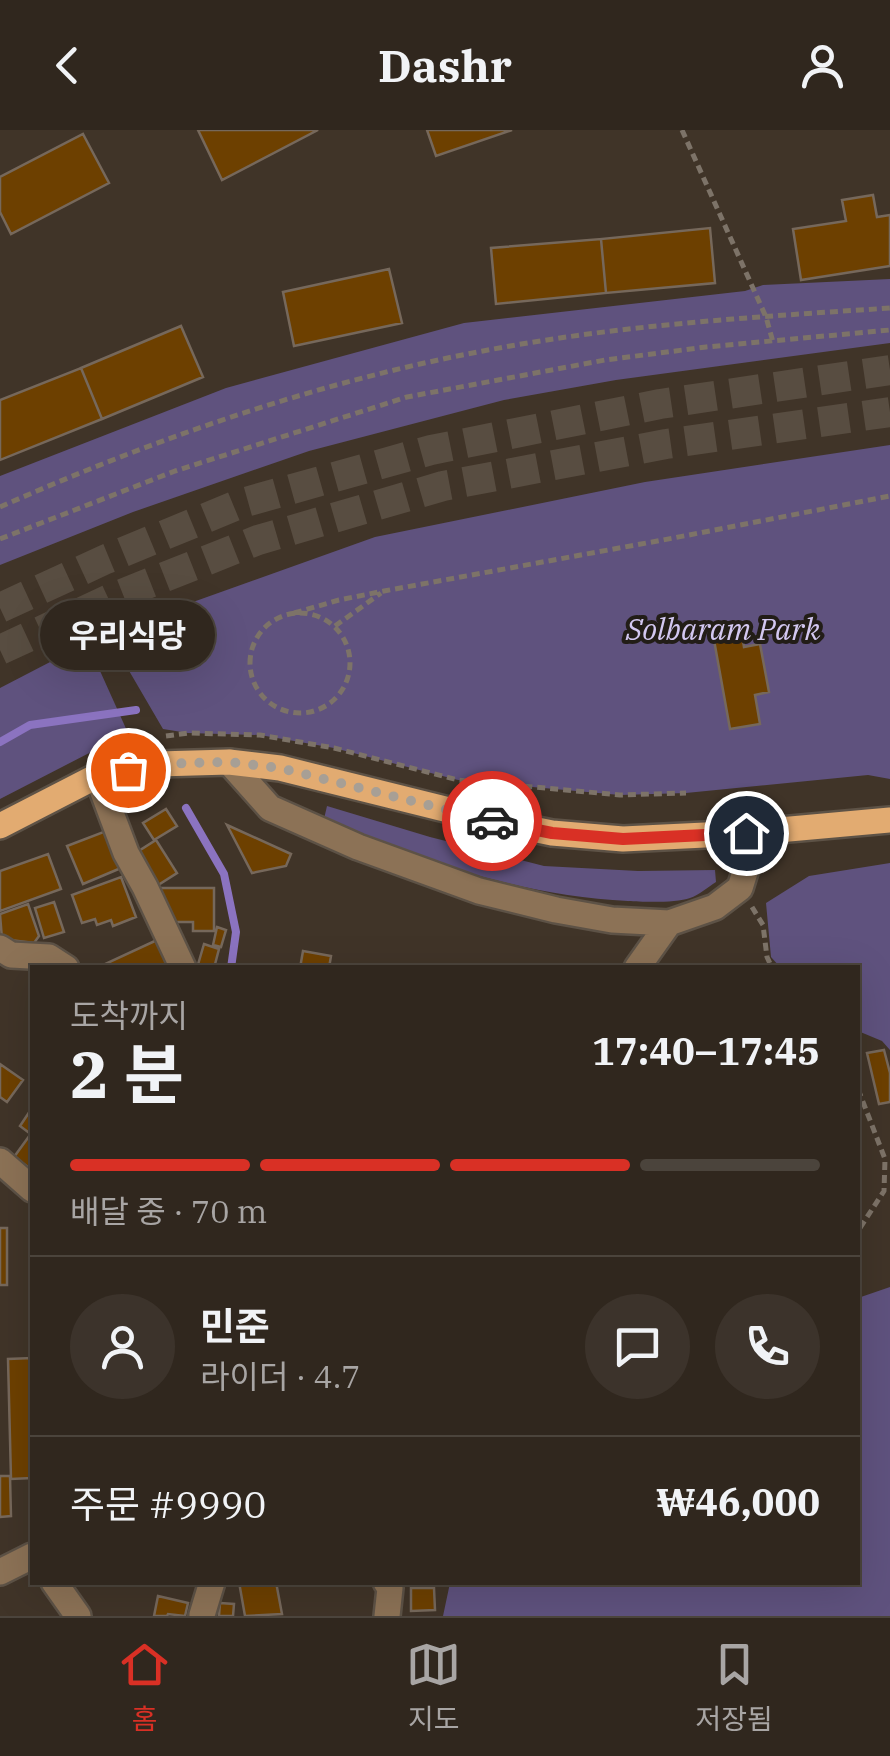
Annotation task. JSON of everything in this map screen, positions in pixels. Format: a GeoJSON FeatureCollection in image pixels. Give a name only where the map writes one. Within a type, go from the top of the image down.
{"type":"FeatureCollection","features":[{"type":"Feature","properties":{"kind":"main road"},"geometry":{"type":"LineString","coordinates":[[0,826],[97,776],[158,764],[229,762],[280,768],[552,833],[623,839],[890,820]]}},
{"type":"Feature","properties":{"kind":"street"},"geometry":{"type":"LineString","coordinates":[[229,762],[270,808],[358,848],[479,892],[612,920],[670,924],[716,908],[740,888],[746,872],[746,833]]}},
{"type":"Feature","properties":{"kind":"street"},"geometry":{"type":"LineString","coordinates":[[97,776],[126,852],[182,965]]}},
{"type":"Feature","properties":{"kind":"street"},"geometry":{"type":"LineString","coordinates":[[639,965],[670,924]]}},
{"type":"Feature","properties":{"kind":"street"},"geometry":{"type":"LineString","coordinates":[[0,948],[11,955],[48,957],[61,965]]}},
{"type":"Feature","properties":{"kind":"street"},"geometry":{"type":"LineString","coordinates":[[0,1162],[30,1187]]}},
{"type":"Feature","properties":{"kind":"street"},"geometry":{"type":"LineString","coordinates":[[0,1572],[30,1557]]}},
{"type":"Feature","properties":{"kind":"street"},"geometry":{"type":"LineString","coordinates":[[56,1585],[78,1616]]}},
{"type":"Feature","properties":{"kind":"street"},"geometry":{"type":"LineString","coordinates":[[202,1615],[211,1585]]}},
{"type":"Feature","properties":{"kind":"street"},"geometry":{"type":"LineString","coordinates":[[387,1616],[388,1585]]}},
{"type":"Feature","properties":{"kind":"path"},"geometry":{"type":"LineString","coordinates":[[682,130],[766,317],[773,342]]}},
{"type":"Feature","properties":{"kind":"path"},"geometry":{"type":"LineString","coordinates":[[0,508],[164,441],[400,368],[485,350],[708,320],[890,308]]}},
{"type":"Feature","properties":{"kind":"path"},"geometry":{"type":"LineString","coordinates":[[0,539],[175,471],[407,398],[604,360],[890,330]]}},
{"type":"Feature","properties":{"kind":"path"},"geometry":{"type":"LineString","coordinates":[[294,613],[309,613],[335,626],[350,656],[343,688],[332,701],[318,710],[301,713],[269,702],[251,674],[255,642],[264,628],[278,618],[294,613],[340,600],[384,591],[890,496]]}},
{"type":"Feature","properties":{"kind":"path"},"geometry":{"type":"LineString","coordinates":[[335,626],[384,591]]}},
{"type":"Feature","properties":{"kind":"path"},"geometry":{"type":"LineString","coordinates":[[740,888],[763,925],[771,965]]}},
{"type":"Feature","properties":{"kind":"path"},"geometry":{"type":"LineString","coordinates":[[860,1094],[885,1159],[884,1191],[860,1228]]}},
{"type":"Feature","properties":{"kind":"green space"},"geometry":{"type":"Polygon","coordinates":[[[890,279],[890,343],[616,380],[504,400],[309,451],[133,512],[0,565],[0,476],[226,388],[464,323],[745,291],[763,285],[890,279]]]}},
{"type":"Feature","properties":{"kind":"green space","name":"Solbaram Park"},"geometry":{"type":"Polygon","coordinates":[[[890,445],[890,779],[868,775],[686,793],[620,795],[458,780],[334,748],[260,735],[163,729],[121,657],[137,622],[375,537],[645,482],[890,445]]]}},
{"type":"Feature","properties":{"kind":"green space"},"geometry":{"type":"Polygon","coordinates":[[[79,647],[96,662],[128,733],[0,799],[0,688],[79,647]]]}},
{"type":"Feature","properties":{"kind":"green space"},"geometry":{"type":"Polygon","coordinates":[[[327,806],[544,866],[715,870],[716,882],[693,897],[669,901],[588,898],[549,892],[473,874],[398,849],[324,819],[327,806]]]}},
{"type":"Feature","properties":{"kind":"green space"},"geometry":{"type":"Polygon","coordinates":[[[890,863],[890,1050],[882,1041],[860,1032],[860,965],[778,965],[771,957],[766,903],[809,876],[890,863]]]}},
{"type":"Feature","properties":{"kind":"green space"},"geometry":{"type":"Polygon","coordinates":[[[890,1287],[890,1616],[443,1616],[450,1585],[860,1585],[860,1297],[890,1287]]]}},
{"type":"Feature","properties":{"kind":"building"},"geometry":{"type":"Polygon","coordinates":[[[198,130],[318,130],[222,180],[198,130]]]}},
{"type":"Feature","properties":{"kind":"building"},"geometry":{"type":"Polygon","coordinates":[[[427,130],[512,130],[436,156],[427,130]]]}},
{"type":"Feature","properties":{"kind":"building"},"geometry":{"type":"Polygon","coordinates":[[[83,134],[109,183],[11,234],[0,212],[0,177],[83,134]]]}},
{"type":"Feature","properties":{"kind":"building"},"geometry":{"type":"Polygon","coordinates":[[[873,195],[877,217],[890,215],[890,266],[801,280],[793,229],[846,221],[842,200],[873,195]]]}},
{"type":"Feature","properties":{"kind":"building"},"geometry":{"type":"Polygon","coordinates":[[[710,228],[715,283],[606,293],[601,239],[710,228]]]}},
{"type":"Feature","properties":{"kind":"building"},"geometry":{"type":"Polygon","coordinates":[[[601,239],[606,293],[496,304],[491,248],[601,239]]]}},
{"type":"Feature","properties":{"kind":"building"},"geometry":{"type":"Polygon","coordinates":[[[389,269],[402,323],[294,346],[283,292],[389,269]]]}},
{"type":"Feature","properties":{"kind":"building"},"geometry":{"type":"Polygon","coordinates":[[[181,326],[203,377],[102,419],[81,368],[181,326]]]}},
{"type":"Feature","properties":{"kind":"building"},"geometry":{"type":"Polygon","coordinates":[[[81,368],[102,419],[0,460],[0,400],[81,368]]]}},
{"type":"Feature","properties":{"kind":"building"},"geometry":{"type":"Polygon","coordinates":[[[742,635],[744,647],[760,644],[769,692],[755,695],[760,724],[730,729],[714,640],[742,635]]]}},
{"type":"Feature","properties":{"kind":"building"},"geometry":{"type":"Polygon","coordinates":[[[166,809],[177,826],[154,840],[143,823],[166,809]]]}},
{"type":"Feature","properties":{"kind":"building"},"geometry":{"type":"Polygon","coordinates":[[[227,825],[291,854],[286,866],[252,873],[227,825]]]}},
{"type":"Feature","properties":{"kind":"building"},"geometry":{"type":"Polygon","coordinates":[[[106,831],[121,868],[83,884],[67,846],[106,831]]]}},
{"type":"Feature","properties":{"kind":"building"},"geometry":{"type":"Polygon","coordinates":[[[156,840],[177,873],[155,887],[134,854],[156,840]]]}},
{"type":"Feature","properties":{"kind":"building"},"geometry":{"type":"Polygon","coordinates":[[[48,854],[61,889],[0,911],[0,871],[48,854]]]}},
{"type":"Feature","properties":{"kind":"building"},"geometry":{"type":"Polygon","coordinates":[[[121,877],[136,917],[113,926],[111,920],[97,925],[95,919],[82,923],[72,895],[121,877]]]}},
{"type":"Feature","properties":{"kind":"building"},"geometry":{"type":"Polygon","coordinates":[[[155,888],[214,888],[214,931],[193,931],[193,922],[166,922],[155,888]]]}},
{"type":"Feature","properties":{"kind":"building"},"geometry":{"type":"Polygon","coordinates":[[[54,902],[64,932],[44,938],[35,908],[54,902]]]}},
{"type":"Feature","properties":{"kind":"building"},"geometry":{"type":"Polygon","coordinates":[[[28,904],[39,936],[34,943],[2,939],[0,914],[28,904]]]}},
{"type":"Feature","properties":{"kind":"building"},"geometry":{"type":"Polygon","coordinates":[[[217,927],[226,930],[221,947],[213,945],[217,927]]]}},
{"type":"Feature","properties":{"kind":"building"},"geometry":{"type":"Polygon","coordinates":[[[157,940],[169,965],[106,965],[157,940]]]}},
{"type":"Feature","properties":{"kind":"building"},"geometry":{"type":"Polygon","coordinates":[[[204,944],[219,949],[215,965],[198,965],[204,944]]]}},
{"type":"Feature","properties":{"kind":"building"},"geometry":{"type":"Polygon","coordinates":[[[303,951],[331,956],[330,965],[301,965],[303,951]]]}},
{"type":"Feature","properties":{"kind":"building"},"geometry":{"type":"Polygon","coordinates":[[[884,1050],[890,1073],[890,1102],[879,1104],[867,1053],[884,1050]]]}},
{"type":"Feature","properties":{"kind":"building"},"geometry":{"type":"Polygon","coordinates":[[[0,1064],[23,1080],[7,1102],[0,1097],[0,1064]]]}},
{"type":"Feature","properties":{"kind":"building"},"geometry":{"type":"Polygon","coordinates":[[[30,1111],[30,1134],[20,1126],[30,1111]]]}},
{"type":"Feature","properties":{"kind":"building"},"geometry":{"type":"Polygon","coordinates":[[[30,1135],[28,1167],[14,1157],[30,1135]]]}},
{"type":"Feature","properties":{"kind":"building"},"geometry":{"type":"Polygon","coordinates":[[[0,1228],[7,1228],[7,1285],[0,1285],[0,1228]]]}},
{"type":"Feature","properties":{"kind":"building"},"geometry":{"type":"Polygon","coordinates":[[[30,1358],[30,1478],[11,1479],[8,1359],[30,1358]]]}},
{"type":"Feature","properties":{"kind":"building"},"geometry":{"type":"Polygon","coordinates":[[[0,1476],[10,1476],[11,1516],[0,1517],[0,1476]]]}},
{"type":"Feature","properties":{"kind":"building"},"geometry":{"type":"Polygon","coordinates":[[[240,1585],[277,1585],[282,1614],[245,1616],[240,1585]]]}},
{"type":"Feature","properties":{"kind":"building"},"geometry":{"type":"Polygon","coordinates":[[[411,1588],[434,1588],[435,1610],[411,1611],[411,1588]]]}},
{"type":"Feature","properties":{"kind":"building"},"geometry":{"type":"Polygon","coordinates":[[[158,1596],[188,1603],[185,1616],[154,1616],[158,1596]]]}},
{"type":"Feature","properties":{"kind":"building"},"geometry":{"type":"Polygon","coordinates":[[[220,1603],[234,1604],[233,1616],[219,1616],[220,1603]]]}},
{"type":"Feature","properties":{"kind":"waterway"},"geometry":{"type":"LineString","coordinates":[[0,742],[30,725],[136,710]]}},
{"type":"Feature","properties":{"kind":"waterway"},"geometry":{"type":"LineString","coordinates":[[186,808],[224,874],[236,932],[231,965]]}},
{"type":"Feature","properties":{"kind":"tunnel"},"geometry":{"type":"LineString","coordinates":[[0,608],[242,503],[431,450],[660,404],[890,370]]}},
{"type":"Feature","properties":{"kind":"tunnel"},"geometry":{"type":"LineString","coordinates":[[0,650],[114,597],[258,540],[443,486],[666,444],[890,412]]}},
{"type":"Feature","properties":{"kind":"way so far"},"geometry":{"type":"LineString","coordinates":[[128,770],[158,764],[229,762],[280,768],[492,821]]}},
{"type":"Feature","properties":{"kind":"place","name":"우리식당"},"geometry":{"type":"Point","coordinates":[128,770]}},
{"type":"Feature","properties":{"kind":"route"},"geometry":{"type":"LineString","coordinates":[[492,821],[552,833],[623,839],[746,833]]}}]}
